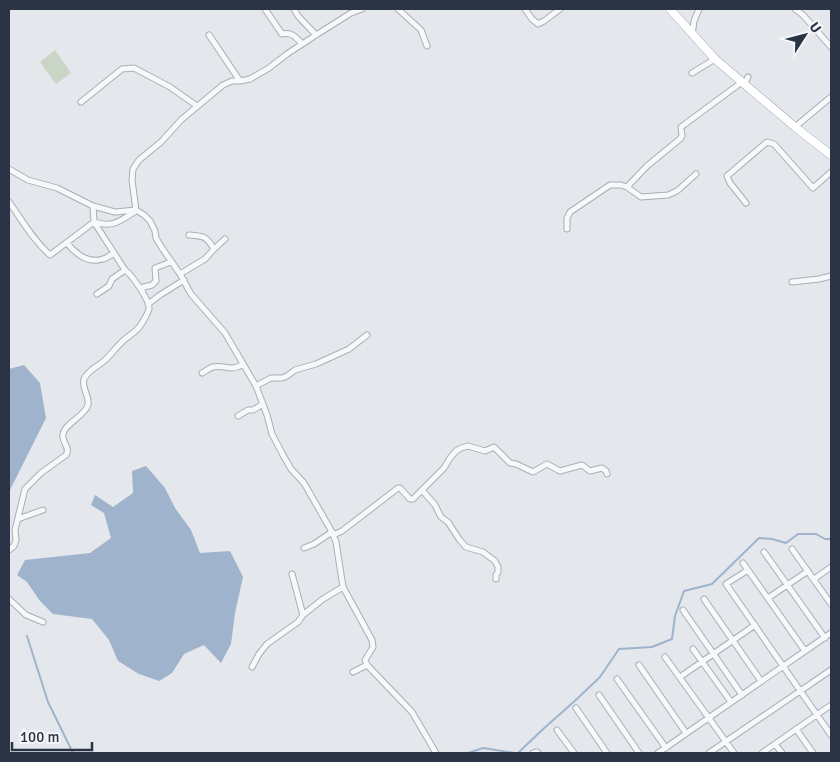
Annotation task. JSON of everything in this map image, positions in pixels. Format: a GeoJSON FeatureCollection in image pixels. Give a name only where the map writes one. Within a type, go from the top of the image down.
{"type":"FeatureCollection","features":[{"type":"Feature","properties":{"kind":"main road"},"geometry":{"type":"LineString","coordinates":[[670,9],[715,59],[795,127],[831,154]]}},
{"type":"Feature","properties":{"kind":"street"},"geometry":{"type":"LineString","coordinates":[[265,9],[282,34],[291,34],[297,37],[302,44]]}},
{"type":"Feature","properties":{"kind":"street"},"geometry":{"type":"LineString","coordinates":[[294,9],[316,35]]}},
{"type":"Feature","properties":{"kind":"street"},"geometry":{"type":"LineString","coordinates":[[136,210],[132,180],[133,169],[139,160],[161,142],[182,119],[223,85],[232,81],[250,79],[353,10],[362,9]]}},
{"type":"Feature","properties":{"kind":"street"},"geometry":{"type":"LineString","coordinates":[[398,9],[421,30],[427,46]]}},
{"type":"Feature","properties":{"kind":"street"},"geometry":{"type":"LineString","coordinates":[[524,9],[532,20],[538,24],[560,9]]}},
{"type":"Feature","properties":{"kind":"street"},"geometry":{"type":"LineString","coordinates":[[692,35],[694,21],[699,9]]}},
{"type":"Feature","properties":{"kind":"street"},"geometry":{"type":"LineString","coordinates":[[795,9],[831,47]]}},
{"type":"Feature","properties":{"kind":"street"},"geometry":{"type":"LineString","coordinates":[[209,35],[240,81]]}},
{"type":"Feature","properties":{"kind":"street"},"geometry":{"type":"LineString","coordinates":[[692,74],[715,59]]}},
{"type":"Feature","properties":{"kind":"street"},"geometry":{"type":"LineString","coordinates":[[81,102],[116,73],[129,67],[170,86],[198,106]]}},
{"type":"Feature","properties":{"kind":"street"},"geometry":{"type":"LineString","coordinates":[[627,187],[647,166],[680,139],[682,136],[681,127],[743,84],[748,77]]}},
{"type":"Feature","properties":{"kind":"street"},"geometry":{"type":"LineString","coordinates":[[795,127],[831,97]]}},
{"type":"Feature","properties":{"kind":"street"},"geometry":{"type":"LineString","coordinates":[[746,203],[730,183],[727,176],[767,142],[774,144],[813,188],[831,172]]}},
{"type":"Feature","properties":{"kind":"street"},"geometry":{"type":"LineString","coordinates":[[9,169],[28,180],[57,188],[93,206],[115,212],[136,210],[150,221],[156,238],[191,294],[225,334],[256,386],[272,434],[291,469],[304,483],[333,533],[342,587],[372,640],[373,647],[365,660],[367,665],[412,712],[435,752]]}},
{"type":"Feature","properties":{"kind":"street"},"geometry":{"type":"LineString","coordinates":[[567,229],[567,218],[570,212],[610,185],[618,184],[627,187],[641,197],[668,195],[678,191],[696,174]]}},
{"type":"Feature","properties":{"kind":"street"},"geometry":{"type":"LineString","coordinates":[[9,202],[26,228],[50,255],[94,222]]}},
{"type":"Feature","properties":{"kind":"street"},"geometry":{"type":"LineString","coordinates":[[9,550],[14,546],[16,540],[15,530],[26,488],[41,473],[68,452],[62,434],[85,411],[88,405],[84,379],[88,373],[141,326],[149,308],[140,288],[125,270],[94,222],[93,206]]}},
{"type":"Feature","properties":{"kind":"street"},"geometry":{"type":"LineString","coordinates":[[94,222],[105,226],[111,225],[136,210]]}},
{"type":"Feature","properties":{"kind":"street"},"geometry":{"type":"LineString","coordinates":[[189,235],[205,237],[214,249]]}},
{"type":"Feature","properties":{"kind":"street"},"geometry":{"type":"LineString","coordinates":[[180,274],[205,259],[225,239]]}},
{"type":"Feature","properties":{"kind":"street"},"geometry":{"type":"LineString","coordinates":[[67,243],[80,256],[95,260],[103,259],[114,253]]}},
{"type":"Feature","properties":{"kind":"street"},"geometry":{"type":"LineString","coordinates":[[140,288],[152,285],[156,281],[156,268],[171,262]]}},
{"type":"Feature","properties":{"kind":"street"},"geometry":{"type":"LineString","coordinates":[[97,294],[110,286],[112,279],[125,270]]}},
{"type":"Feature","properties":{"kind":"street"},"geometry":{"type":"LineString","coordinates":[[792,282],[819,280],[831,276]]}},
{"type":"Feature","properties":{"kind":"street"},"geometry":{"type":"LineString","coordinates":[[148,304],[184,280]]}},
{"type":"Feature","properties":{"kind":"street"},"geometry":{"type":"LineString","coordinates":[[256,386],[271,378],[282,378],[295,370],[316,364],[349,350],[367,335]]}},
{"type":"Feature","properties":{"kind":"street"},"geometry":{"type":"LineString","coordinates":[[202,373],[214,366],[237,368],[242,364]]}},
{"type":"Feature","properties":{"kind":"street"},"geometry":{"type":"LineString","coordinates":[[238,416],[263,404]]}},
{"type":"Feature","properties":{"kind":"street"},"geometry":{"type":"LineString","coordinates":[[304,548],[333,533],[342,531],[398,488],[411,499],[444,468],[456,451],[468,446],[485,450],[494,447],[510,463],[533,472],[547,464],[558,470],[582,465],[590,472],[602,468],[607,474]]}},
{"type":"Feature","properties":{"kind":"street"},"geometry":{"type":"LineString","coordinates":[[422,490],[466,547],[482,552],[496,561],[498,567],[496,579]]}},
{"type":"Feature","properties":{"kind":"street"},"geometry":{"type":"LineString","coordinates":[[18,518],[42,510]]}},
{"type":"Feature","properties":{"kind":"street"},"geometry":{"type":"LineString","coordinates":[[792,549],[831,604]]}},
{"type":"Feature","properties":{"kind":"street"},"geometry":{"type":"LineString","coordinates":[[764,552],[825,638]]}},
{"type":"Feature","properties":{"kind":"street"},"geometry":{"type":"LineString","coordinates":[[743,563],[805,651]]}},
{"type":"Feature","properties":{"kind":"street"},"geometry":{"type":"LineString","coordinates":[[814,579],[831,568]]}},
{"type":"Feature","properties":{"kind":"street"},"geometry":{"type":"LineString","coordinates":[[748,570],[726,584],[831,735]]}},
{"type":"Feature","properties":{"kind":"street"},"geometry":{"type":"LineString","coordinates":[[768,598],[808,571]]}},
{"type":"Feature","properties":{"kind":"street"},"geometry":{"type":"LineString","coordinates":[[292,574],[303,615]]}},
{"type":"Feature","properties":{"kind":"street"},"geometry":{"type":"LineString","coordinates":[[252,667],[266,644],[298,622],[303,615],[323,599],[342,587]]}},
{"type":"Feature","properties":{"kind":"street"},"geometry":{"type":"LineString","coordinates":[[9,599],[26,615],[43,622]]}},
{"type":"Feature","properties":{"kind":"street"},"geometry":{"type":"LineString","coordinates":[[704,599],[761,681]]}},
{"type":"Feature","properties":{"kind":"street"},"geometry":{"type":"LineString","coordinates":[[683,610],[742,695]]}},
{"type":"Feature","properties":{"kind":"street"},"geometry":{"type":"LineString","coordinates":[[680,677],[755,625]]}},
{"type":"Feature","properties":{"kind":"street"},"geometry":{"type":"LineString","coordinates":[[658,753],[831,633]]}},
{"type":"Feature","properties":{"kind":"street"},"geometry":{"type":"LineString","coordinates":[[694,649],[731,702]]}},
{"type":"Feature","properties":{"kind":"street"},"geometry":{"type":"LineString","coordinates":[[665,657],[734,753]]}},
{"type":"Feature","properties":{"kind":"street"},"geometry":{"type":"LineString","coordinates":[[353,672],[367,665]]}},
{"type":"Feature","properties":{"kind":"street"},"geometry":{"type":"LineString","coordinates":[[639,665],[686,733]]}},
{"type":"Feature","properties":{"kind":"street"},"geometry":{"type":"LineString","coordinates":[[709,753],[831,670]]}},
{"type":"Feature","properties":{"kind":"street"},"geometry":{"type":"LineString","coordinates":[[617,679],[666,748]]}},
{"type":"Feature","properties":{"kind":"street"},"geometry":{"type":"LineString","coordinates":[[599,695],[639,753]]}},
{"type":"Feature","properties":{"kind":"street"},"geometry":{"type":"LineString","coordinates":[[762,753],[831,705]]}},
{"type":"Feature","properties":{"kind":"street"},"geometry":{"type":"LineString","coordinates":[[576,708],[607,753]]}},
{"type":"Feature","properties":{"kind":"street"},"geometry":{"type":"LineString","coordinates":[[557,730],[574,753]]}},
{"type":"Feature","properties":{"kind":"street"},"geometry":{"type":"LineString","coordinates":[[796,730],[813,753]]}},
{"type":"Feature","properties":{"kind":"street"},"geometry":{"type":"LineString","coordinates":[[776,744],[782,753]]}},
{"type":"Feature","properties":{"kind":"street"},"geometry":{"type":"LineString","coordinates":[[533,753],[538,753]]}},
{"type":"Feature","properties":{"kind":"green space"},"geometry":{"type":"Polygon","coordinates":[[[55,50],[71,73],[56,84],[40,62],[55,50]]]}},
{"type":"Feature","properties":{"kind":"water"},"geometry":{"type":"Polygon","coordinates":[[[24,365],[40,383],[46,418],[9,492],[9,369],[24,365]]]}},
{"type":"Feature","properties":{"kind":"water"},"geometry":{"type":"Polygon","coordinates":[[[146,466],[165,488],[175,508],[191,530],[200,553],[230,551],[243,577],[235,613],[231,644],[221,663],[204,645],[184,654],[172,673],[159,681],[139,674],[118,661],[109,640],[92,619],[53,614],[40,601],[27,582],[17,575],[25,560],[90,553],[111,538],[104,513],[91,505],[95,495],[113,507],[133,493],[132,471],[146,466]]]}},
{"type":"Feature","properties":{"kind":"waterway"},"geometry":{"type":"LineString","coordinates":[[518,753],[600,677],[619,649],[652,647],[672,639],[675,616],[684,591],[712,584],[759,538],[786,543],[798,534],[816,534],[825,539],[831,539]]}},
{"type":"Feature","properties":{"kind":"waterway"},"geometry":{"type":"LineString","coordinates":[[27,636],[48,702],[73,753]]}},
{"type":"Feature","properties":{"kind":"waterway"},"geometry":{"type":"LineString","coordinates":[[468,753],[483,748],[515,753]]}}]}
